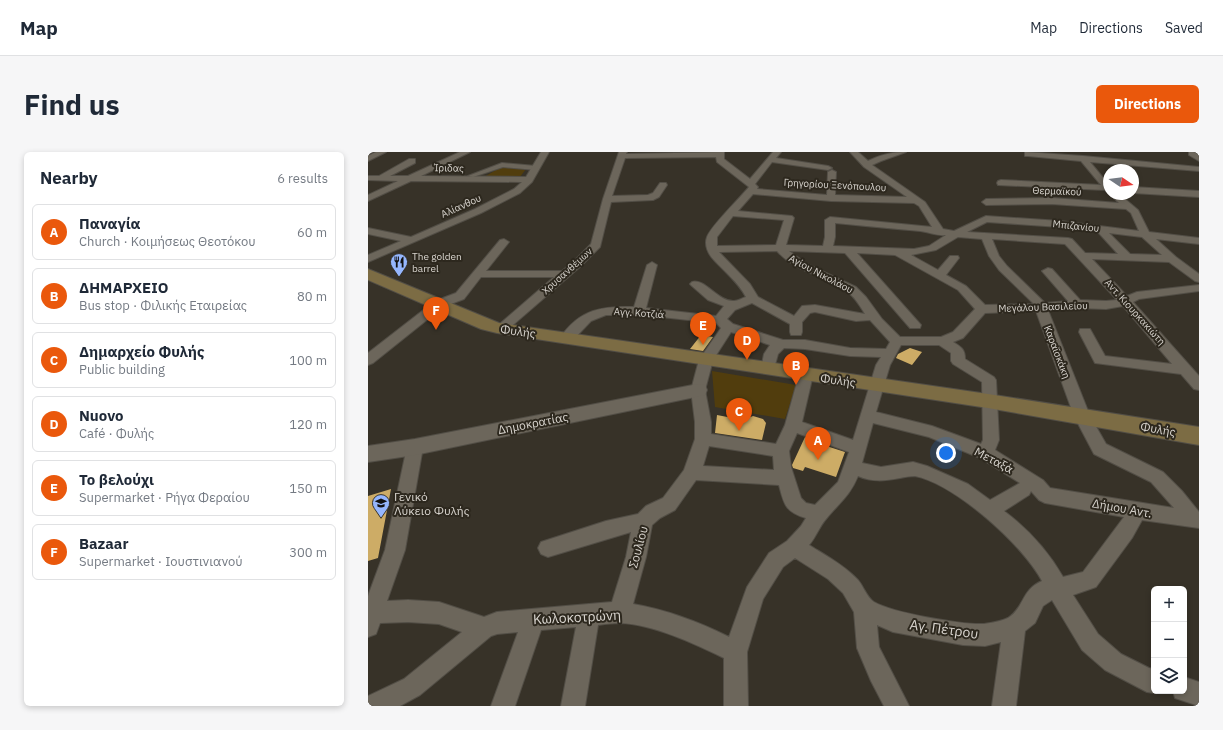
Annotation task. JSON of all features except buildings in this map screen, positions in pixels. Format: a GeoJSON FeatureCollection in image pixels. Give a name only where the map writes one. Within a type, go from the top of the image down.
{"type":"FeatureCollection","features":[{"type":"Feature","properties":{"kind":"main road","name":"Φυλής"},"geometry":{"type":"LineString","coordinates":[[368,274],[487,325],[501,328],[877,386],[988,401],[1199,436]]}},
{"type":"Feature","properties":{"kind":"street"},"geometry":{"type":"LineString","coordinates":[[368,159],[382,152]]}},
{"type":"Feature","properties":{"kind":"street"},"geometry":{"type":"LineString","coordinates":[[368,198],[466,152]]}},
{"type":"Feature","properties":{"kind":"street","name":"Αλίανθου"},"geometry":{"type":"LineString","coordinates":[[368,259],[413,240],[518,191],[529,180],[546,152]]}},
{"type":"Feature","properties":{"kind":"street"},"geometry":{"type":"LineString","coordinates":[[622,154],[720,156],[726,158],[729,152]]}},
{"type":"Feature","properties":{"kind":"street"},"geometry":{"type":"LineString","coordinates":[[777,152],[752,187],[712,237],[712,249],[717,257],[746,286],[753,299],[796,322]]}},
{"type":"Feature","properties":{"kind":"street"},"geometry":{"type":"LineString","coordinates":[[854,152],[867,165],[922,204],[941,233]]}},
{"type":"Feature","properties":{"kind":"street"},"geometry":{"type":"LineString","coordinates":[[867,165],[878,159],[902,152]]}},
{"type":"Feature","properties":{"kind":"street"},"geometry":{"type":"LineString","coordinates":[[1192,153],[1199,158]]}},
{"type":"Feature","properties":{"kind":"street","name":"Χρυσανθέμων"},"geometry":{"type":"LineString","coordinates":[[501,328],[596,245],[607,199],[622,154]]}},
{"type":"Feature","properties":{"kind":"street"},"geometry":{"type":"LineString","coordinates":[[1028,154],[1199,169]]}},
{"type":"Feature","properties":{"kind":"street"},"geometry":{"type":"LineString","coordinates":[[720,156],[731,170],[752,187]]}},
{"type":"Feature","properties":{"kind":"street"},"geometry":{"type":"LineString","coordinates":[[1083,158],[1103,182]]}},
{"type":"Feature","properties":{"kind":"street"},"geometry":{"type":"LineString","coordinates":[[771,160],[830,170],[831,198]]}},
{"type":"Feature","properties":{"kind":"street"},"geometry":{"type":"LineString","coordinates":[[381,178],[412,161]]}},
{"type":"Feature","properties":{"kind":"street"},"geometry":{"type":"LineString","coordinates":[[471,176],[502,165],[536,168]]}},
{"type":"Feature","properties":{"kind":"street","name":"Ίριδας"},"geometry":{"type":"LineString","coordinates":[[368,178],[529,180]]}},
{"type":"Feature","properties":{"kind":"street"},"geometry":{"type":"LineString","coordinates":[[1001,183],[1042,182],[1103,189]]}},
{"type":"Feature","properties":{"kind":"street"},"geometry":{"type":"LineString","coordinates":[[1042,182],[1052,201],[1060,224]]}},
{"type":"Feature","properties":{"kind":"street"},"geometry":{"type":"LineString","coordinates":[[607,199],[650,198],[656,195],[663,184]]}},
{"type":"Feature","properties":{"kind":"street","name":"Γρηγορίου Ξενόπουλου"},"geometry":{"type":"LineString","coordinates":[[752,187],[831,198],[917,200]]}},
{"type":"Feature","properties":{"kind":"street"},"geometry":{"type":"LineString","coordinates":[[1077,187],[1085,203]]}},
{"type":"Feature","properties":{"kind":"street"},"geometry":{"type":"LineString","coordinates":[[1139,191],[1198,196]]}},
{"type":"Feature","properties":{"kind":"street"},"geometry":{"type":"LineString","coordinates":[[1121,200],[1135,212],[1146,235],[1172,259],[1199,279]]}},
{"type":"Feature","properties":{"kind":"street","name":"Θερμαϊκού"},"geometry":{"type":"LineString","coordinates":[[986,202],[1052,201],[1127,206]]}},
{"type":"Feature","properties":{"kind":"street","name":"Αγίου Νικολάου"},"geometry":{"type":"LineString","coordinates":[[730,213],[789,218],[780,248],[791,260],[849,288],[864,301],[873,316],[897,341]]}},
{"type":"Feature","properties":{"kind":"street","name":"Μπιζανίου"},"geometry":{"type":"LineString","coordinates":[[712,249],[780,248],[899,253],[924,251],[986,219],[1060,224],[1199,241]]}},
{"type":"Feature","properties":{"kind":"street"},"geometry":{"type":"LineString","coordinates":[[827,250],[830,237],[830,220],[922,228],[941,233],[986,236]]}},
{"type":"Feature","properties":{"kind":"street"},"geometry":{"type":"LineString","coordinates":[[1100,229],[1127,257]]}},
{"type":"Feature","properties":{"kind":"street"},"geometry":{"type":"LineString","coordinates":[[368,231],[413,240]]}},
{"type":"Feature","properties":{"kind":"street","name":"Αντ. Κιουρκακιώτη"},"geometry":{"type":"LineString","coordinates":[[986,236],[1068,241],[1084,256],[1125,301],[1199,385]]}},
{"type":"Feature","properties":{"kind":"street","name":"Καραϊσκάκη"},"geometry":{"type":"LineString","coordinates":[[986,236],[994,256],[1003,268],[1039,302],[1056,352],[1082,416],[1100,449],[1157,477],[1176,496],[1196,520]]}},
{"type":"Feature","properties":{"kind":"street"},"geometry":{"type":"LineString","coordinates":[[368,360],[439,304],[460,296],[504,242]]}},
{"type":"Feature","properties":{"kind":"street"},"geometry":{"type":"LineString","coordinates":[[849,251],[915,325]]}},
{"type":"Feature","properties":{"kind":"street"},"geometry":{"type":"LineString","coordinates":[[899,253],[962,288],[982,309]]}},
{"type":"Feature","properties":{"kind":"street"},"geometry":{"type":"LineString","coordinates":[[1084,256],[1172,259]]}},
{"type":"Feature","properties":{"kind":"street"},"geometry":{"type":"LineString","coordinates":[[940,275],[954,258]]}},
{"type":"Feature","properties":{"kind":"street"},"geometry":{"type":"LineString","coordinates":[[639,312],[652,265]]}},
{"type":"Feature","properties":{"kind":"street"},"geometry":{"type":"LineString","coordinates":[[1048,271],[1077,304]]}},
{"type":"Feature","properties":{"kind":"street"},"geometry":{"type":"LineString","coordinates":[[478,274],[564,274]]}},
{"type":"Feature","properties":{"kind":"street"},"geometry":{"type":"LineString","coordinates":[[696,284],[712,297],[732,305],[753,299]]}},
{"type":"Feature","properties":{"kind":"street","name":"Μεγάλου Βασιλείου"},"geometry":{"type":"LineString","coordinates":[[897,341],[942,341],[958,335],[982,309],[1077,304],[1106,306],[1137,296],[1199,288]]}},
{"type":"Feature","properties":{"kind":"street"},"geometry":{"type":"LineString","coordinates":[[864,301],[888,295]]}},
{"type":"Feature","properties":{"kind":"street","name":"Σουλίου"},"geometry":{"type":"LineString","coordinates":[[620,612],[636,557],[643,522],[653,512],[670,504],[692,473],[703,439],[703,422],[698,390],[706,360],[724,324],[726,310],[732,305]]}},
{"type":"Feature","properties":{"kind":"street"},"geometry":{"type":"LineString","coordinates":[[768,369],[770,354],[774,349],[789,344],[796,322],[806,309],[817,308],[862,319],[873,316]]}},
{"type":"Feature","properties":{"kind":"street","name":"Αγγ. Κοτζιά"},"geometry":{"type":"LineString","coordinates":[[567,338],[577,326],[593,314],[607,311],[639,312],[724,324],[789,344],[851,352],[890,353]]}},
{"type":"Feature","properties":{"kind":"street"},"geometry":{"type":"LineString","coordinates":[[1085,332],[1100,360],[1186,370]]}},
{"type":"Feature","properties":{"kind":"street"},"geometry":{"type":"LineString","coordinates":[[736,706],[736,652],[754,594],[776,560],[794,547],[808,532],[818,514],[845,486],[856,457],[883,365],[890,353],[895,348],[897,341]]}},
{"type":"Feature","properties":{"kind":"street"},"geometry":{"type":"LineString","coordinates":[[942,341],[958,351],[958,361],[989,380],[988,401],[992,440],[986,453]]}},
{"type":"Feature","properties":{"kind":"street"},"geometry":{"type":"LineString","coordinates":[[806,375],[793,426],[782,451],[782,467],[784,478],[793,503],[801,509],[818,514]]}},
{"type":"Feature","properties":{"kind":"street","name":"Δημοκρατίας"},"geometry":{"type":"LineString","coordinates":[[377,453],[415,447],[698,390]]}},
{"type":"Feature","properties":{"kind":"street","name":"Μεταξά"},"geometry":{"type":"LineString","coordinates":[[867,416],[932,432],[986,453],[1037,485],[1045,495]]}},
{"type":"Feature","properties":{"kind":"street"},"geometry":{"type":"LineString","coordinates":[[793,426],[856,457],[867,472],[881,474],[913,469],[927,473],[962,489],[1013,529],[1044,564],[1072,616],[1090,642],[1113,662],[1147,680],[1151,681]]}},
{"type":"Feature","properties":{"kind":"street"},"geometry":{"type":"LineString","coordinates":[[703,439],[782,451]]}},
{"type":"Feature","properties":{"kind":"street"},"geometry":{"type":"LineString","coordinates":[[370,620],[395,550],[415,447]]}},
{"type":"Feature","properties":{"kind":"street"},"geometry":{"type":"LineString","coordinates":[[368,463],[377,453]]}},
{"type":"Feature","properties":{"kind":"street"},"geometry":{"type":"LineString","coordinates":[[692,473],[784,478]]}},
{"type":"Feature","properties":{"kind":"street"},"geometry":{"type":"LineString","coordinates":[[990,510],[1024,490]]}},
{"type":"Feature","properties":{"kind":"street","name":"Δήμου Αντ."},"geometry":{"type":"LineString","coordinates":[[1045,495],[1196,520]]}},
{"type":"Feature","properties":{"kind":"street","name":"Αγ. Πέτρου"},"geometry":{"type":"LineString","coordinates":[[865,609],[893,621],[963,634],[985,635],[1002,631],[1015,626],[1027,615],[1035,598],[1046,590],[1058,589],[1089,580],[1126,532],[1137,511]]}},
{"type":"Feature","properties":{"kind":"street"},"geometry":{"type":"LineString","coordinates":[[548,548],[606,530],[643,522]]}},
{"type":"Feature","properties":{"kind":"street"},"geometry":{"type":"LineString","coordinates":[[794,547],[835,572],[850,586],[865,609],[868,648],[879,673],[897,706]]}},
{"type":"Feature","properties":{"kind":"street"},"geometry":{"type":"LineString","coordinates":[[370,620],[408,611],[439,613],[484,628],[408,697],[375,706]]}},
{"type":"Feature","properties":{"kind":"street","name":"Κωλοκοτρώνη"},"geometry":{"type":"LineString","coordinates":[[484,628],[497,623],[620,612],[652,618],[699,634],[736,652]]}},
{"type":"Feature","properties":{"kind":"street"},"geometry":{"type":"LineString","coordinates":[[574,706],[589,615]]}},
{"type":"Feature","properties":{"kind":"street"},"geometry":{"type":"LineString","coordinates":[[503,706],[534,619]]}},
{"type":"Feature","properties":{"kind":"street"},"geometry":{"type":"LineString","coordinates":[[1004,706],[1015,626]]}},
{"type":"Feature","properties":{"kind":"street"},"geometry":{"type":"LineString","coordinates":[[1187,690],[1199,694]]}},
{"type":"Feature","properties":{"kind":"shaded area"},"geometry":{"type":"Polygon","coordinates":[[[503,166],[526,169],[520,177],[484,177],[503,166]]]}},
{"type":"Feature","properties":{"kind":"shaded area"},"geometry":{"type":"Polygon","coordinates":[[[712,371],[796,385],[785,419],[715,407],[712,371]]]}},
{"type":"Feature","properties":{"kind":"place","name":"The golden barrel"},"geometry":{"type":"Point","coordinates":[399,277]}},
{"type":"Feature","properties":{"kind":"place","name":"Bazaar"},"geometry":{"type":"Point","coordinates":[436,330]}},
{"type":"Feature","properties":{"kind":"place","name":"Το βελούχι"},"geometry":{"type":"Point","coordinates":[703,345]}},
{"type":"Feature","properties":{"kind":"place","name":"Nuovo"},"geometry":{"type":"Point","coordinates":[747,360]}},
{"type":"Feature","properties":{"kind":"place","name":"ΔΗΜΑΡΧΕΙΟ"},"geometry":{"type":"Point","coordinates":[796,385]}},
{"type":"Feature","properties":{"kind":"place","name":"Δημαρχείο Φυλής"},"geometry":{"type":"Point","coordinates":[739,431]}},
{"type":"Feature","properties":{"kind":"place","name":"Παναγία"},"geometry":{"type":"Point","coordinates":[818,460]}},
{"type":"Feature","properties":{"kind":"place","name":"Γενικό Λύκειο Φυλής"},"geometry":{"type":"Point","coordinates":[381,518]}}]}
